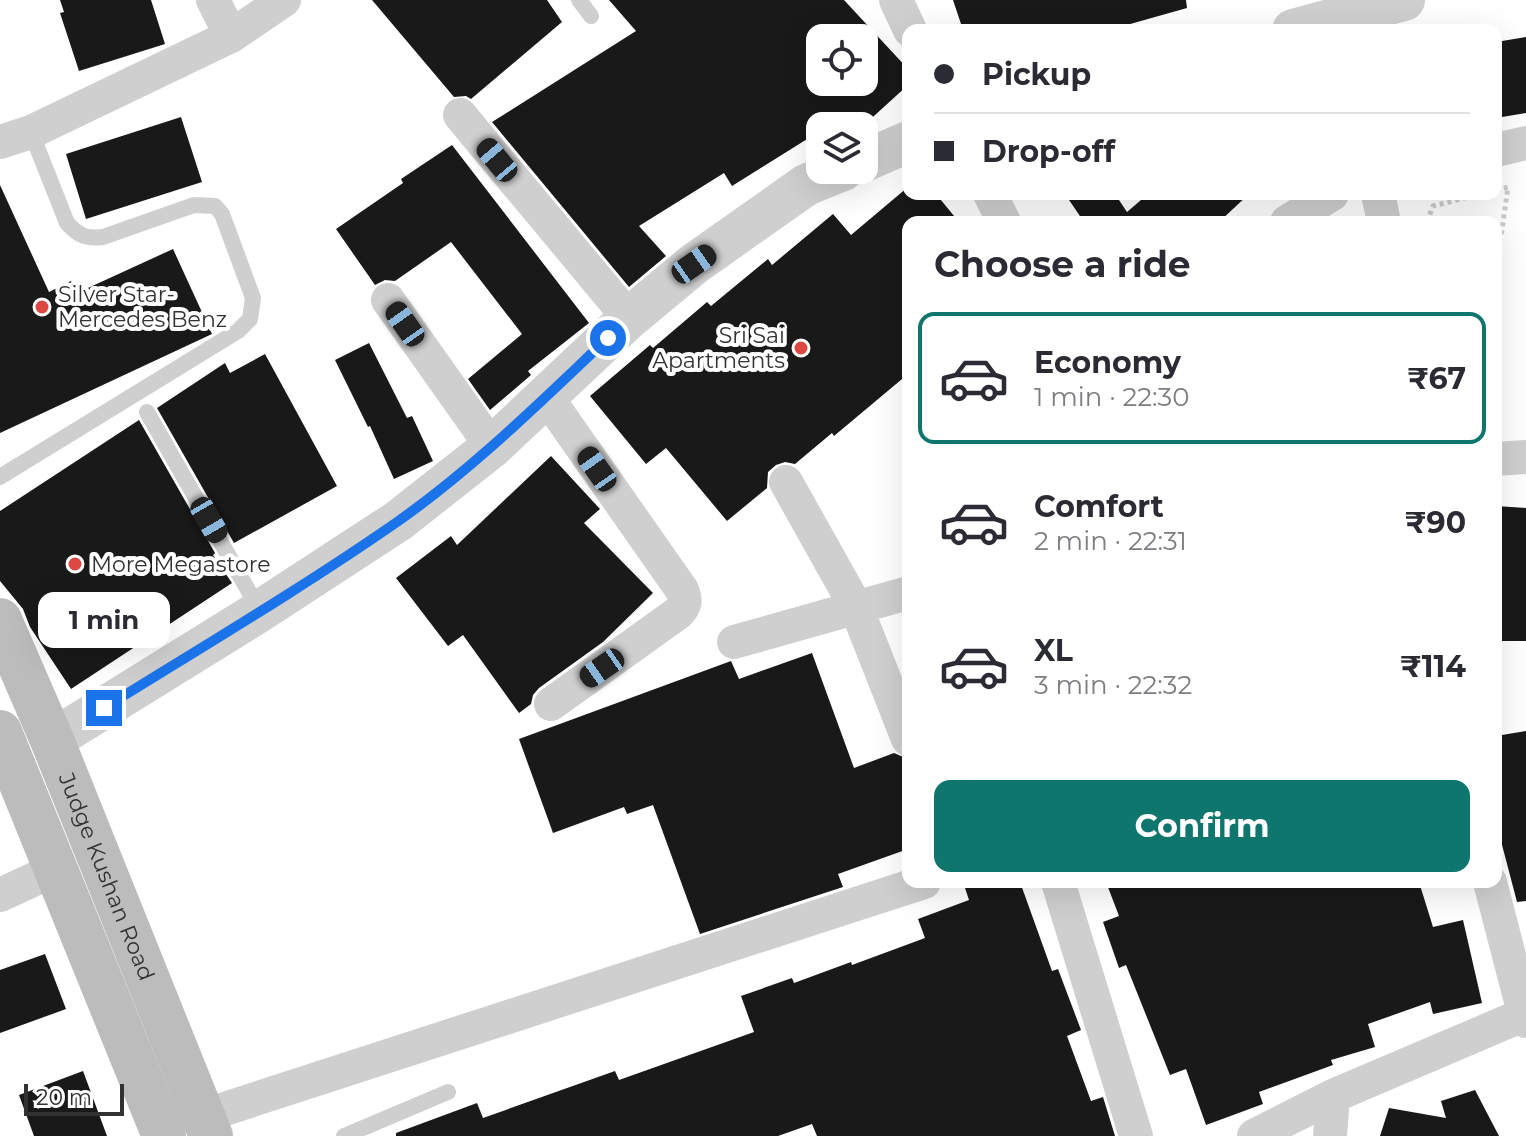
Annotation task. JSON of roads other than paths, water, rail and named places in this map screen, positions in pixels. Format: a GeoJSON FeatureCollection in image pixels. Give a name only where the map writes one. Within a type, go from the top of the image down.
{"type":"FeatureCollection","features":[{"type":"Feature","properties":{"kind":"main road","name":"Judge Kushan Road"},"geometry":{"type":"LineString","coordinates":[[0,620],[52,740],[207,1126]]}},
{"type":"Feature","properties":{"kind":"main road","name":"Judge Kushan Road"},"geometry":{"type":"LineString","coordinates":[[0,732],[164,1136]]}},
{"type":"Feature","properties":{"kind":"street"},"geometry":{"type":"LineString","coordinates":[[213,0],[231,36]]}},
{"type":"Feature","properties":{"kind":"street"},"geometry":{"type":"LineString","coordinates":[[15,137],[231,36],[284,0]]}},
{"type":"Feature","properties":{"kind":"street"},"geometry":{"type":"LineString","coordinates":[[896,0],[907,24]]}},
{"type":"Feature","properties":{"kind":"street"},"geometry":{"type":"LineString","coordinates":[[1315,24],[1402,0]]}},
{"type":"Feature","properties":{"kind":"street"},"geometry":{"type":"LineString","coordinates":[[460,115],[629,318]]}},
{"type":"Feature","properties":{"kind":"street"},"geometry":{"type":"LineString","coordinates":[[1502,149],[1526,143]]}},
{"type":"Feature","properties":{"kind":"street"},"geometry":{"type":"LineString","coordinates":[[878,155],[902,145]]}},
{"type":"Feature","properties":{"kind":"street"},"geometry":{"type":"LineString","coordinates":[[52,740],[398,521],[492,447],[629,318],[694,264],[808,184]]}},
{"type":"Feature","properties":{"kind":"street"},"geometry":{"type":"LineString","coordinates":[[1297,216],[1322,200]]}},
{"type":"Feature","properties":{"kind":"street"},"geometry":{"type":"LineString","coordinates":[[388,300],[492,447]]}},
{"type":"Feature","properties":{"kind":"street"},"geometry":{"type":"LineString","coordinates":[[546,396],[682,590],[685,599],[678,613],[551,704]]}},
{"type":"Feature","properties":{"kind":"street"},"geometry":{"type":"LineString","coordinates":[[1502,459],[1526,457]]}},
{"type":"Feature","properties":{"kind":"street"},"geometry":{"type":"LineString","coordinates":[[786,482],[856,607],[902,724]]}},
{"type":"Feature","properties":{"kind":"street"},"geometry":{"type":"LineString","coordinates":[[734,642],[902,595]]}},
{"type":"Feature","properties":{"kind":"street"},"geometry":{"type":"LineString","coordinates":[[0,895],[56,869]]}},
{"type":"Feature","properties":{"kind":"street"},"geometry":{"type":"LineString","coordinates":[[207,1126],[906,888]]}},
{"type":"Feature","properties":{"kind":"street"},"geometry":{"type":"LineString","coordinates":[[1060,888],[1136,1136]]}},
{"type":"Feature","properties":{"kind":"street"},"geometry":{"type":"LineString","coordinates":[[1254,1136],[1333,1096],[1525,1018],[1492,888]]}},
{"type":"Feature","properties":{"kind":"street"},"geometry":{"type":"LineString","coordinates":[[1330,1136],[1333,1096]]}},
{"type":"Feature","properties":{"kind":"lane"},"geometry":{"type":"LineString","coordinates":[[579,0],[591,16]]}},
{"type":"Feature","properties":{"kind":"lane"},"geometry":{"type":"LineString","coordinates":[[0,477],[238,331],[250,319],[253,298],[222,214],[215,206],[194,205],[103,237],[77,235],[15,137]]}},
{"type":"Feature","properties":{"kind":"lane"},"geometry":{"type":"LineString","coordinates":[[147,412],[260,611]]}},
{"type":"Feature","properties":{"kind":"lane"},"geometry":{"type":"LineString","coordinates":[[344,1136],[448,1092]]}},
{"type":"Feature","properties":{"kind":"place","name":"Silver Star- Mercedes Benz"},"geometry":{"type":"Point","coordinates":[42,307]}},
{"type":"Feature","properties":{"kind":"place","name":"Sri Sai Apartments"},"geometry":{"type":"Point","coordinates":[801,348]}},
{"type":"Feature","properties":{"kind":"place","name":"More Megastore"},"geometry":{"type":"Point","coordinates":[75,564]}}]}
